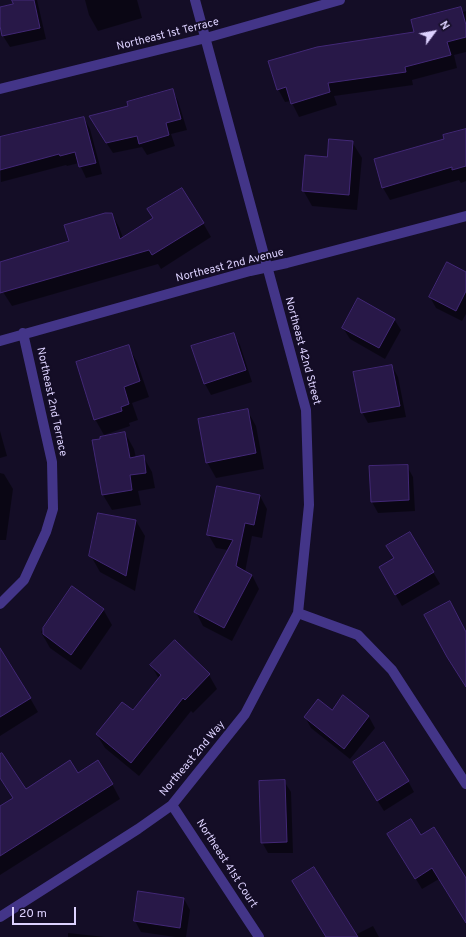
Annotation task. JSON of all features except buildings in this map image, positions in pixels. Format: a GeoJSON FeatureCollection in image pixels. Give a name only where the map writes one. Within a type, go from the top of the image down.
{"type":"FeatureCollection","features":[{"type":"Feature","properties":{"kind":"street","name":"Northeast 42nd Street"},"geometry":{"type":"LineString","coordinates":[[195,0],[306,410],[309,506],[298,613]]}},
{"type":"Feature","properties":{"kind":"street","name":"Northeast 1st Terrace"},"geometry":{"type":"LineString","coordinates":[[0,89],[206,38],[340,0]]}},
{"type":"Feature","properties":{"kind":"street","name":"Northeast 2nd Avenue"},"geometry":{"type":"LineString","coordinates":[[0,340],[466,216]]}},
{"type":"Feature","properties":{"kind":"street","name":"Northeast 2nd Terrace"},"geometry":{"type":"LineString","coordinates":[[0,604],[24,580],[46,532],[53,509],[52,462],[23,333]]}},
{"type":"Feature","properties":{"kind":"street"},"geometry":{"type":"LineString","coordinates":[[298,613],[358,635],[392,670],[466,784]]}},
{"type":"Feature","properties":{"kind":"street","name":"Northeast 2nd Way"},"geometry":{"type":"LineString","coordinates":[[0,917],[138,830],[172,804],[245,714],[298,613]]}},
{"type":"Feature","properties":{"kind":"street","name":"Northeast 41st Court"},"geometry":{"type":"LineString","coordinates":[[172,804],[260,937]]}}]}
